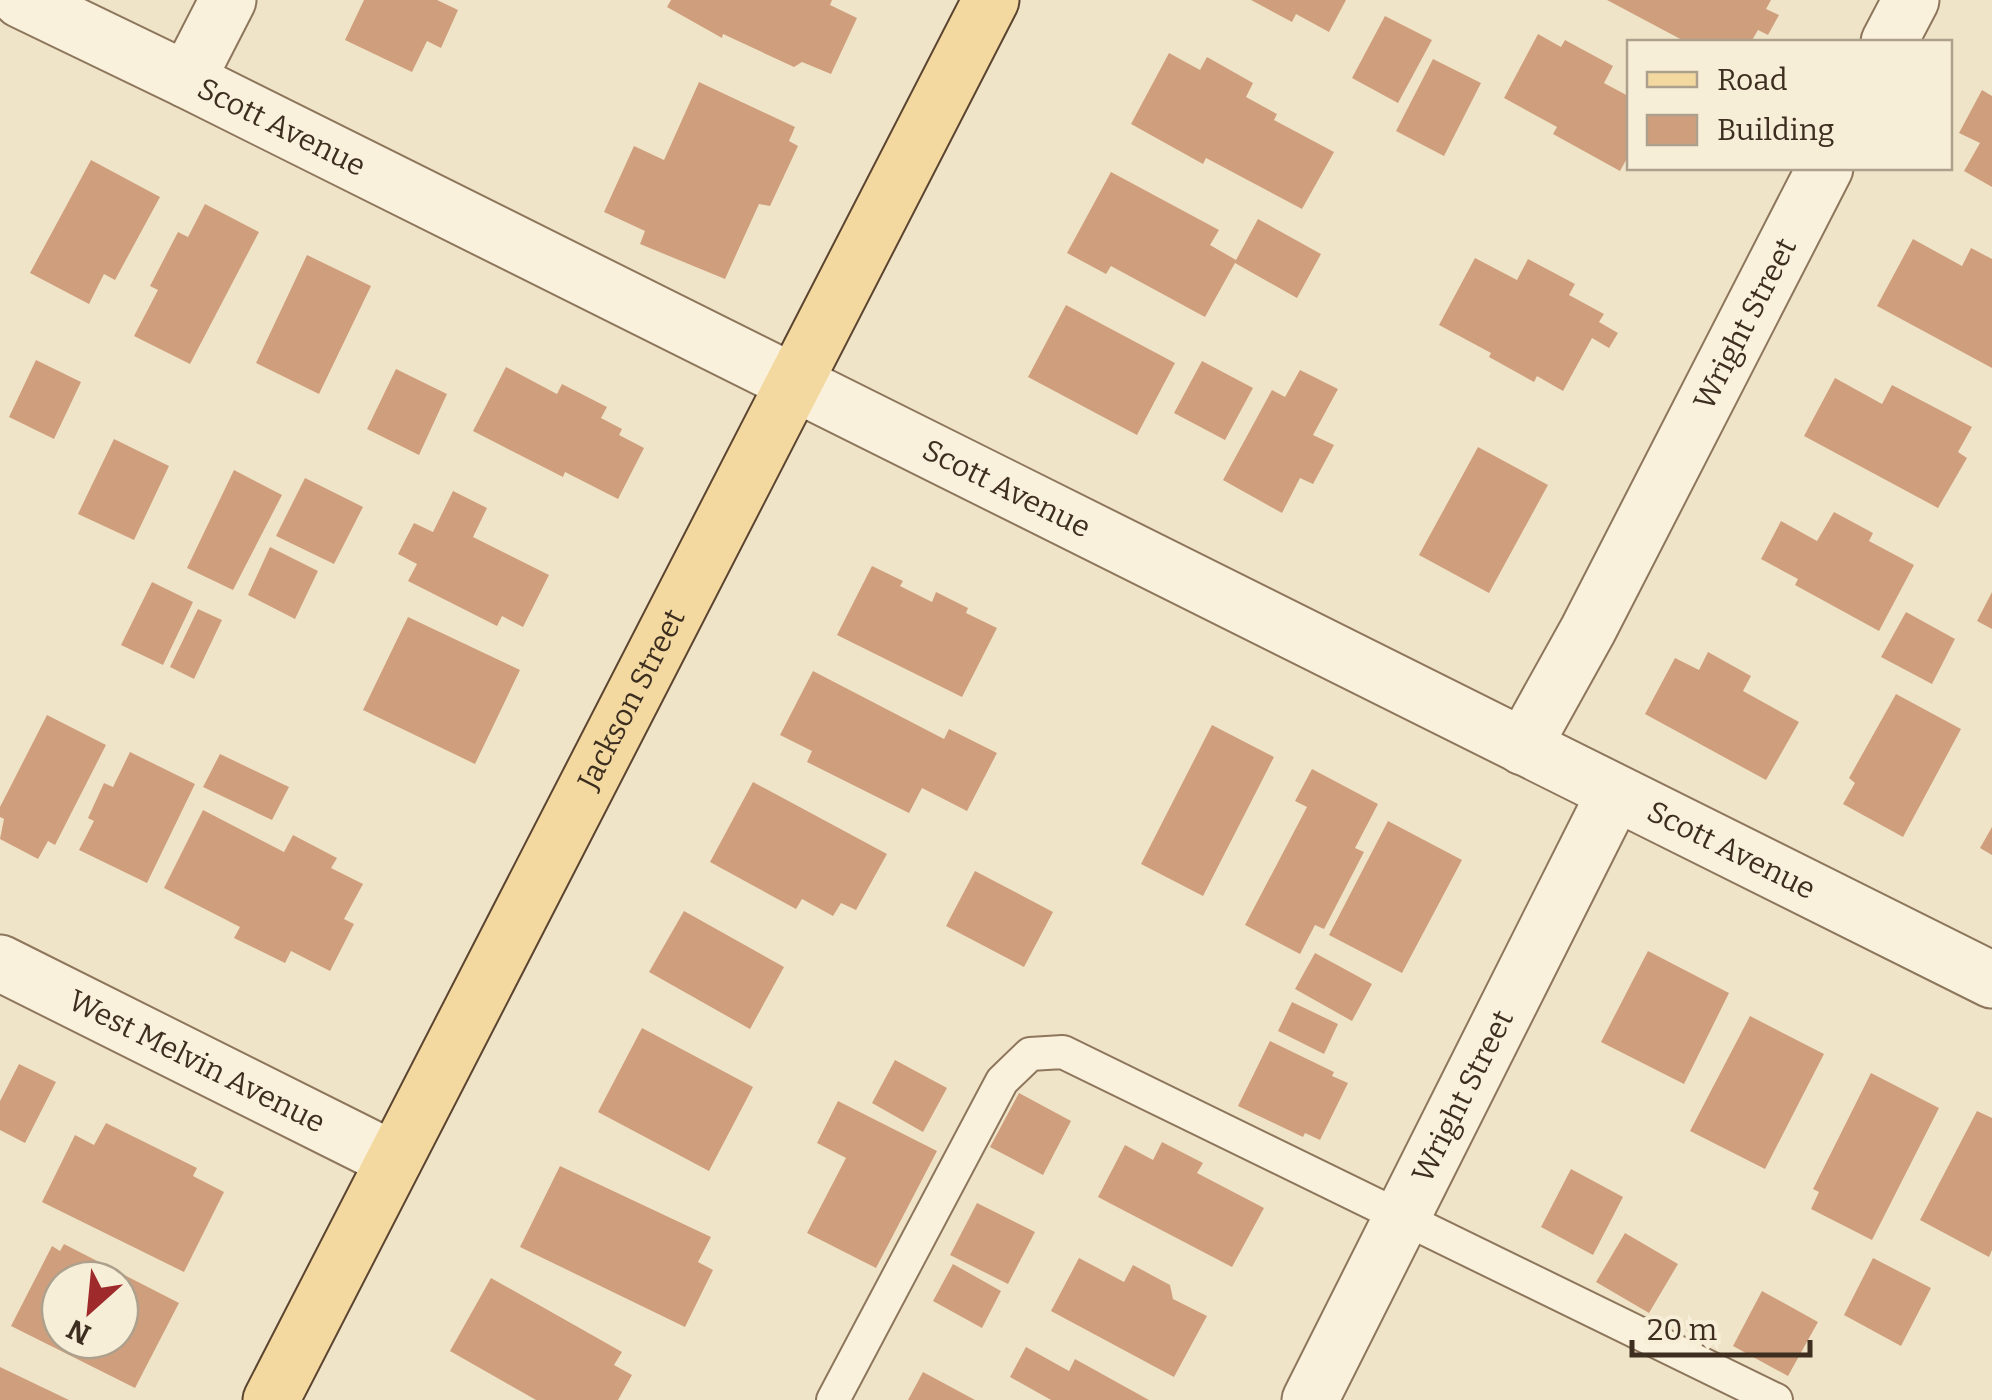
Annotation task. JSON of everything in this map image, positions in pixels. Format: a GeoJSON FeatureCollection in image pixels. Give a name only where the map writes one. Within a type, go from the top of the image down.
{"type":"FeatureCollection","features":[{"type":"Feature","properties":{"kind":"main road","name":"Jackson Street"},"geometry":{"type":"LineString","coordinates":[[272,1400],[991,0]]}},
{"type":"Feature","properties":{"kind":"street","name":"Scott Avenue"},"geometry":{"type":"LineString","coordinates":[[21,0],[1992,980]]}},
{"type":"Feature","properties":{"kind":"street"},"geometry":{"type":"LineString","coordinates":[[188,80],[228,0]]}},
{"type":"Feature","properties":{"kind":"street"},"geometry":{"type":"LineString","coordinates":[[1890,40],[1911,0]]}},
{"type":"Feature","properties":{"kind":"street","name":"Wright Street"},"geometry":{"type":"LineString","coordinates":[[1523,747],[1588,630],[1824,170]]}},
{"type":"Feature","properties":{"kind":"street","name":"Wright Street"},"geometry":{"type":"LineString","coordinates":[[1310,1400],[1615,793]]}},
{"type":"Feature","properties":{"kind":"street","name":"West Melvin Avenue"},"geometry":{"type":"LineString","coordinates":[[0,963],[394,1160]]}},
{"type":"Feature","properties":{"kind":"lane"},"geometry":{"type":"LineString","coordinates":[[833,1400],[1002,1082],[1030,1054],[1063,1052],[1776,1400]]}},
{"type":"Feature","properties":{"kind":"building"},"geometry":{"type":"Polygon","coordinates":[[[364,0],[437,0],[458,10],[441,48],[427,41],[412,72],[345,40],[364,0]]]}},
{"type":"Feature","properties":{"kind":"building"},"geometry":{"type":"Polygon","coordinates":[[[671,0],[832,0],[830,5],[857,18],[831,74],[802,62],[794,67],[723,34],[722,38],[667,7],[671,0]]]}},
{"type":"Feature","properties":{"kind":"building"},"geometry":{"type":"Polygon","coordinates":[[[1251,0],[1346,0],[1329,32],[1296,14],[1292,22],[1251,0]]]}},
{"type":"Feature","properties":{"kind":"building"},"geometry":{"type":"Polygon","coordinates":[[[1607,0],[1771,0],[1766,9],[1779,15],[1768,35],[1758,30],[1752,40],[1682,40],[1607,0]]]}},
{"type":"Feature","properties":{"kind":"building"},"geometry":{"type":"Polygon","coordinates":[[[1385,16],[1432,40],[1398,103],[1352,78],[1385,16]]]}},
{"type":"Feature","properties":{"kind":"building"},"geometry":{"type":"Polygon","coordinates":[[[1538,34],[1561,47],[1565,40],[1613,66],[1604,83],[1627,95],[1627,158],[1620,171],[1553,134],[1557,127],[1504,98],[1538,34]]]}},
{"type":"Feature","properties":{"kind":"building"},"geometry":{"type":"Polygon","coordinates":[[[1169,53],[1200,70],[1207,57],[1253,83],[1246,97],[1277,114],[1274,120],[1334,152],[1302,209],[1206,158],[1203,164],[1131,124],[1169,53]]]}},
{"type":"Feature","properties":{"kind":"building"},"geometry":{"type":"Polygon","coordinates":[[[1433,59],[1481,83],[1444,156],[1396,131],[1433,59]]]}},
{"type":"Feature","properties":{"kind":"building"},"geometry":{"type":"Polygon","coordinates":[[[699,82],[795,127],[789,141],[798,146],[770,206],[759,204],[725,279],[640,244],[645,231],[604,212],[634,146],[664,160],[699,82]]]}},
{"type":"Feature","properties":{"kind":"building"},"geometry":{"type":"Polygon","coordinates":[[[1982,90],[1992,96],[1992,187],[1964,171],[1980,143],[1959,133],[1982,90]]]}},
{"type":"Feature","properties":{"kind":"building"},"geometry":{"type":"Polygon","coordinates":[[[91,160],[160,197],[115,280],[104,274],[89,304],[30,273],[91,160]]]}},
{"type":"Feature","properties":{"kind":"building"},"geometry":{"type":"Polygon","coordinates":[[[1111,172],[1219,230],[1210,245],[1236,260],[1258,219],[1321,254],[1297,298],[1235,263],[1205,317],[1111,266],[1106,274],[1067,253],[1111,172]]]}},
{"type":"Feature","properties":{"kind":"building"},"geometry":{"type":"Polygon","coordinates":[[[205,204],[259,232],[190,364],[134,336],[158,290],[150,286],[178,232],[188,237],[205,204]]]}},
{"type":"Feature","properties":{"kind":"building"},"geometry":{"type":"Polygon","coordinates":[[[1913,239],[1962,266],[1971,248],[1992,259],[1992,368],[1877,306],[1913,239]]]}},
{"type":"Feature","properties":{"kind":"building"},"geometry":{"type":"Polygon","coordinates":[[[307,255],[371,286],[319,394],[256,363],[307,255]]]}},
{"type":"Feature","properties":{"kind":"building"},"geometry":{"type":"Polygon","coordinates":[[[1475,258],[1517,280],[1528,259],[1575,284],[1569,295],[1604,314],[1599,322],[1618,333],[1609,348],[1592,338],[1563,391],[1537,376],[1534,382],[1439,325],[1475,258]]]}},
{"type":"Feature","properties":{"kind":"building"},"geometry":{"type":"Polygon","coordinates":[[[1066,305],[1175,363],[1137,435],[1028,377],[1066,305]]]}},
{"type":"Feature","properties":{"kind":"building"},"geometry":{"type":"Polygon","coordinates":[[[36,360],[81,382],[54,439],[9,417],[36,360]]]}},
{"type":"Feature","properties":{"kind":"building"},"geometry":{"type":"Polygon","coordinates":[[[1202,361],[1253,388],[1225,440],[1174,413],[1202,361]]]}},
{"type":"Feature","properties":{"kind":"building"},"geometry":{"type":"Polygon","coordinates":[[[506,367],[557,394],[562,384],[607,407],[601,418],[622,429],[619,435],[644,448],[618,499],[565,472],[563,477],[473,431],[506,367]]]}},
{"type":"Feature","properties":{"kind":"building"},"geometry":{"type":"Polygon","coordinates":[[[396,369],[447,394],[419,455],[367,429],[396,369]]]}},
{"type":"Feature","properties":{"kind":"building"},"geometry":{"type":"Polygon","coordinates":[[[1300,370],[1338,389],[1313,435],[1334,445],[1313,484],[1300,478],[1282,513],[1223,480],[1272,390],[1285,397],[1300,370]]]}},
{"type":"Feature","properties":{"kind":"building"},"geometry":{"type":"Polygon","coordinates":[[[1835,378],[1882,404],[1892,385],[1972,427],[1958,452],[1967,458],[1938,508],[1804,436],[1835,378]]]}},
{"type":"Feature","properties":{"kind":"building"},"geometry":{"type":"Polygon","coordinates":[[[114,439],[169,466],[134,540],[78,514],[114,439]]]}},
{"type":"Feature","properties":{"kind":"building"},"geometry":{"type":"Polygon","coordinates":[[[1478,447],[1548,485],[1489,593],[1419,555],[1478,447]]]}},
{"type":"Feature","properties":{"kind":"building"},"geometry":{"type":"Polygon","coordinates":[[[234,470],[282,495],[233,590],[187,568],[234,470]]]}},
{"type":"Feature","properties":{"kind":"building"},"geometry":{"type":"Polygon","coordinates":[[[305,478],[363,507],[334,564],[276,536],[305,478]]]}},
{"type":"Feature","properties":{"kind":"building"},"geometry":{"type":"Polygon","coordinates":[[[453,491],[487,508],[473,537],[549,575],[523,627],[502,616],[497,626],[408,581],[417,564],[398,554],[414,523],[433,532],[453,491]]]}},
{"type":"Feature","properties":{"kind":"building"},"geometry":{"type":"Polygon","coordinates":[[[1834,512],[1873,533],[1869,541],[1914,565],[1879,631],[1795,585],[1798,579],[1761,559],[1781,521],[1817,541],[1834,512]]]}},
{"type":"Feature","properties":{"kind":"building"},"geometry":{"type":"Polygon","coordinates":[[[270,547],[318,571],[295,619],[248,595],[270,547]]]}},
{"type":"Feature","properties":{"kind":"building"},"geometry":{"type":"Polygon","coordinates":[[[872,566],[903,581],[900,586],[932,602],[936,592],[997,628],[962,697],[837,635],[872,566]]]}},
{"type":"Feature","properties":{"kind":"building"},"geometry":{"type":"Polygon","coordinates":[[[152,582],[193,602],[163,665],[121,645],[152,582]]]}},
{"type":"Feature","properties":{"kind":"building"},"geometry":{"type":"Polygon","coordinates":[[[1992,592],[1992,629],[1977,621],[1992,592]]]}},
{"type":"Feature","properties":{"kind":"building"},"geometry":{"type":"Polygon","coordinates":[[[198,609],[222,620],[194,679],[170,667],[198,609]]]}},
{"type":"Feature","properties":{"kind":"building"},"geometry":{"type":"Polygon","coordinates":[[[1906,612],[1955,639],[1932,684],[1881,657],[1906,612]]]}},
{"type":"Feature","properties":{"kind":"building"},"geometry":{"type":"Polygon","coordinates":[[[408,617],[520,670],[475,764],[363,710],[408,617]]]}},
{"type":"Feature","properties":{"kind":"building"},"geometry":{"type":"Polygon","coordinates":[[[1708,652],[1751,676],[1743,691],[1799,722],[1766,780],[1645,714],[1675,658],[1699,670],[1708,652]]]}},
{"type":"Feature","properties":{"kind":"building"},"geometry":{"type":"Polygon","coordinates":[[[813,671],[944,739],[949,729],[997,753],[967,811],[922,788],[909,813],[807,762],[812,751],[780,735],[813,671]]]}},
{"type":"Feature","properties":{"kind":"building"},"geometry":{"type":"Polygon","coordinates":[[[1896,694],[1961,729],[1903,837],[1843,804],[1855,783],[1849,778],[1896,694]]]}},
{"type":"Feature","properties":{"kind":"building"},"geometry":{"type":"Polygon","coordinates":[[[47,715],[106,745],[55,845],[48,841],[38,859],[0,839],[4,819],[0,817],[0,807],[47,715]]]}},
{"type":"Feature","properties":{"kind":"building"},"geometry":{"type":"Polygon","coordinates":[[[1212,725],[1274,757],[1203,896],[1141,864],[1212,725]]]}},
{"type":"Feature","properties":{"kind":"building"},"geometry":{"type":"Polygon","coordinates":[[[130,752],[195,784],[147,883],[79,850],[94,821],[88,818],[104,783],[113,787],[130,752]]]}},
{"type":"Feature","properties":{"kind":"building"},"geometry":{"type":"Polygon","coordinates":[[[220,754],[289,787],[272,820],[203,787],[220,754]]]}},
{"type":"Feature","properties":{"kind":"building"},"geometry":{"type":"Polygon","coordinates":[[[1312,769],[1378,804],[1355,848],[1364,852],[1324,929],[1315,925],[1300,954],[1245,925],[1307,807],[1295,801],[1312,769]]]}},
{"type":"Feature","properties":{"kind":"building"},"geometry":{"type":"Polygon","coordinates":[[[753,782],[887,854],[856,910],[841,903],[833,916],[802,899],[796,909],[710,862],[753,782]]]}},
{"type":"Feature","properties":{"kind":"building"},"geometry":{"type":"Polygon","coordinates":[[[203,810],[284,852],[293,835],[337,858],[331,868],[363,884],[344,919],[354,924],[330,971],[291,951],[285,963],[234,938],[240,927],[164,888],[203,810]]]}},
{"type":"Feature","properties":{"kind":"building"},"geometry":{"type":"Polygon","coordinates":[[[1388,821],[1462,860],[1402,973],[1329,935],[1388,821]]]}},
{"type":"Feature","properties":{"kind":"building"},"geometry":{"type":"Polygon","coordinates":[[[1992,827],[1992,855],[1980,848],[1992,827]]]}},
{"type":"Feature","properties":{"kind":"building"},"geometry":{"type":"Polygon","coordinates":[[[975,871],[1053,912],[1024,967],[946,926],[975,871]]]}},
{"type":"Feature","properties":{"kind":"building"},"geometry":{"type":"Polygon","coordinates":[[[684,911],[784,967],[750,1029],[649,972],[684,911]]]}},
{"type":"Feature","properties":{"kind":"building"},"geometry":{"type":"Polygon","coordinates":[[[1648,951],[1729,993],[1684,1084],[1601,1042],[1648,951]]]}},
{"type":"Feature","properties":{"kind":"building"},"geometry":{"type":"Polygon","coordinates":[[[1315,953],[1372,984],[1352,1021],[1295,989],[1315,953]]]}},
{"type":"Feature","properties":{"kind":"building"},"geometry":{"type":"Polygon","coordinates":[[[1292,1002],[1338,1024],[1324,1054],[1278,1031],[1292,1002]]]}},
{"type":"Feature","properties":{"kind":"building"},"geometry":{"type":"Polygon","coordinates":[[[1750,1016],[1824,1054],[1765,1169],[1690,1131],[1750,1016]]]}},
{"type":"Feature","properties":{"kind":"building"},"geometry":{"type":"Polygon","coordinates":[[[642,1028],[753,1087],[709,1171],[598,1112],[642,1028]]]}},
{"type":"Feature","properties":{"kind":"building"},"geometry":{"type":"Polygon","coordinates":[[[1270,1041],[1334,1072],[1332,1076],[1348,1083],[1320,1140],[1305,1133],[1303,1137],[1238,1106],[1270,1041]]]}},
{"type":"Feature","properties":{"kind":"building"},"geometry":{"type":"Polygon","coordinates":[[[895,1060],[947,1088],[923,1132],[872,1103],[895,1060]]]}},
{"type":"Feature","properties":{"kind":"building"},"geometry":{"type":"Polygon","coordinates":[[[19,1064],[56,1082],[25,1143],[0,1130],[0,1101],[19,1064]]]}},
{"type":"Feature","properties":{"kind":"building"},"geometry":{"type":"Polygon","coordinates":[[[1871,1073],[1939,1108],[1872,1240],[1811,1209],[1819,1192],[1813,1189],[1871,1073]]]}},
{"type":"Feature","properties":{"kind":"building"},"geometry":{"type":"Polygon","coordinates":[[[1019,1093],[1071,1121],[1043,1175],[990,1147],[1019,1093]]]}},
{"type":"Feature","properties":{"kind":"building"},"geometry":{"type":"Polygon","coordinates":[[[838,1101],[937,1151],[876,1268],[807,1233],[846,1158],[817,1143],[838,1101]]]}},
{"type":"Feature","properties":{"kind":"building"},"geometry":{"type":"Polygon","coordinates":[[[1977,1111],[1992,1118],[1989,1257],[1920,1220],[1977,1111]]]}},
{"type":"Feature","properties":{"kind":"building"},"geometry":{"type":"Polygon","coordinates":[[[106,1123],[197,1168],[193,1176],[224,1192],[184,1272],[42,1202],[75,1135],[94,1145],[106,1123]]]}},
{"type":"Feature","properties":{"kind":"building"},"geometry":{"type":"Polygon","coordinates":[[[1162,1142],[1203,1163],[1197,1173],[1264,1208],[1232,1267],[1098,1197],[1125,1145],[1153,1160],[1162,1142]]]}},
{"type":"Feature","properties":{"kind":"building"},"geometry":{"type":"Polygon","coordinates":[[[560,1166],[711,1237],[698,1262],[713,1270],[685,1327],[520,1247],[560,1166]]]}},
{"type":"Feature","properties":{"kind":"building"},"geometry":{"type":"Polygon","coordinates":[[[1571,1169],[1623,1197],[1593,1255],[1541,1227],[1571,1169]]]}},
{"type":"Feature","properties":{"kind":"building"},"geometry":{"type":"Polygon","coordinates":[[[977,1203],[1035,1232],[1008,1284],[950,1255],[977,1203]]]}},
{"type":"Feature","properties":{"kind":"building"},"geometry":{"type":"Polygon","coordinates":[[[1625,1233],[1678,1264],[1649,1313],[1596,1282],[1625,1233]]]}},
{"type":"Feature","properties":{"kind":"building"},"geometry":{"type":"Polygon","coordinates":[[[64,1244],[95,1260],[45,1260],[52,1246],[60,1251],[64,1244]]]}},
{"type":"Feature","properties":{"kind":"building"},"geometry":{"type":"Polygon","coordinates":[[[1079,1258],[1124,1282],[1133,1265],[1170,1285],[1173,1299],[1207,1316],[1174,1377],[1051,1311],[1079,1258]]]}},
{"type":"Feature","properties":{"kind":"building"},"geometry":{"type":"Polygon","coordinates":[[[1873,1258],[1931,1288],[1901,1346],[1844,1315],[1873,1258]]]}},
{"type":"Feature","properties":{"kind":"building"},"geometry":{"type":"Polygon","coordinates":[[[953,1264],[1001,1291],[982,1328],[933,1301],[953,1264]]]}},
{"type":"Feature","properties":{"kind":"building"},"geometry":{"type":"Polygon","coordinates":[[[40,1269],[40,1340],[11,1326],[40,1269]]]}},
{"type":"Feature","properties":{"kind":"building"},"geometry":{"type":"Polygon","coordinates":[[[491,1278],[622,1352],[614,1365],[632,1375],[618,1400],[536,1400],[450,1351],[491,1278]]]}},
{"type":"Feature","properties":{"kind":"building"},"geometry":{"type":"Polygon","coordinates":[[[140,1283],[179,1303],[135,1388],[79,1360],[140,1360],[140,1283]]]}},
{"type":"Feature","properties":{"kind":"building"},"geometry":{"type":"Polygon","coordinates":[[[1762,1291],[1818,1322],[1788,1376],[1733,1346],[1762,1291]]]}},
{"type":"Feature","properties":{"kind":"building"},"geometry":{"type":"Polygon","coordinates":[[[1026,1347],[1069,1371],[1075,1359],[1149,1400],[1051,1400],[1010,1377],[1026,1347]]]}},
{"type":"Feature","properties":{"kind":"building"},"geometry":{"type":"Polygon","coordinates":[[[0,1367],[69,1400],[0,1400],[0,1367]]]}},
{"type":"Feature","properties":{"kind":"building"},"geometry":{"type":"Polygon","coordinates":[[[923,1372],[975,1400],[908,1400],[923,1372]]]}}]}
